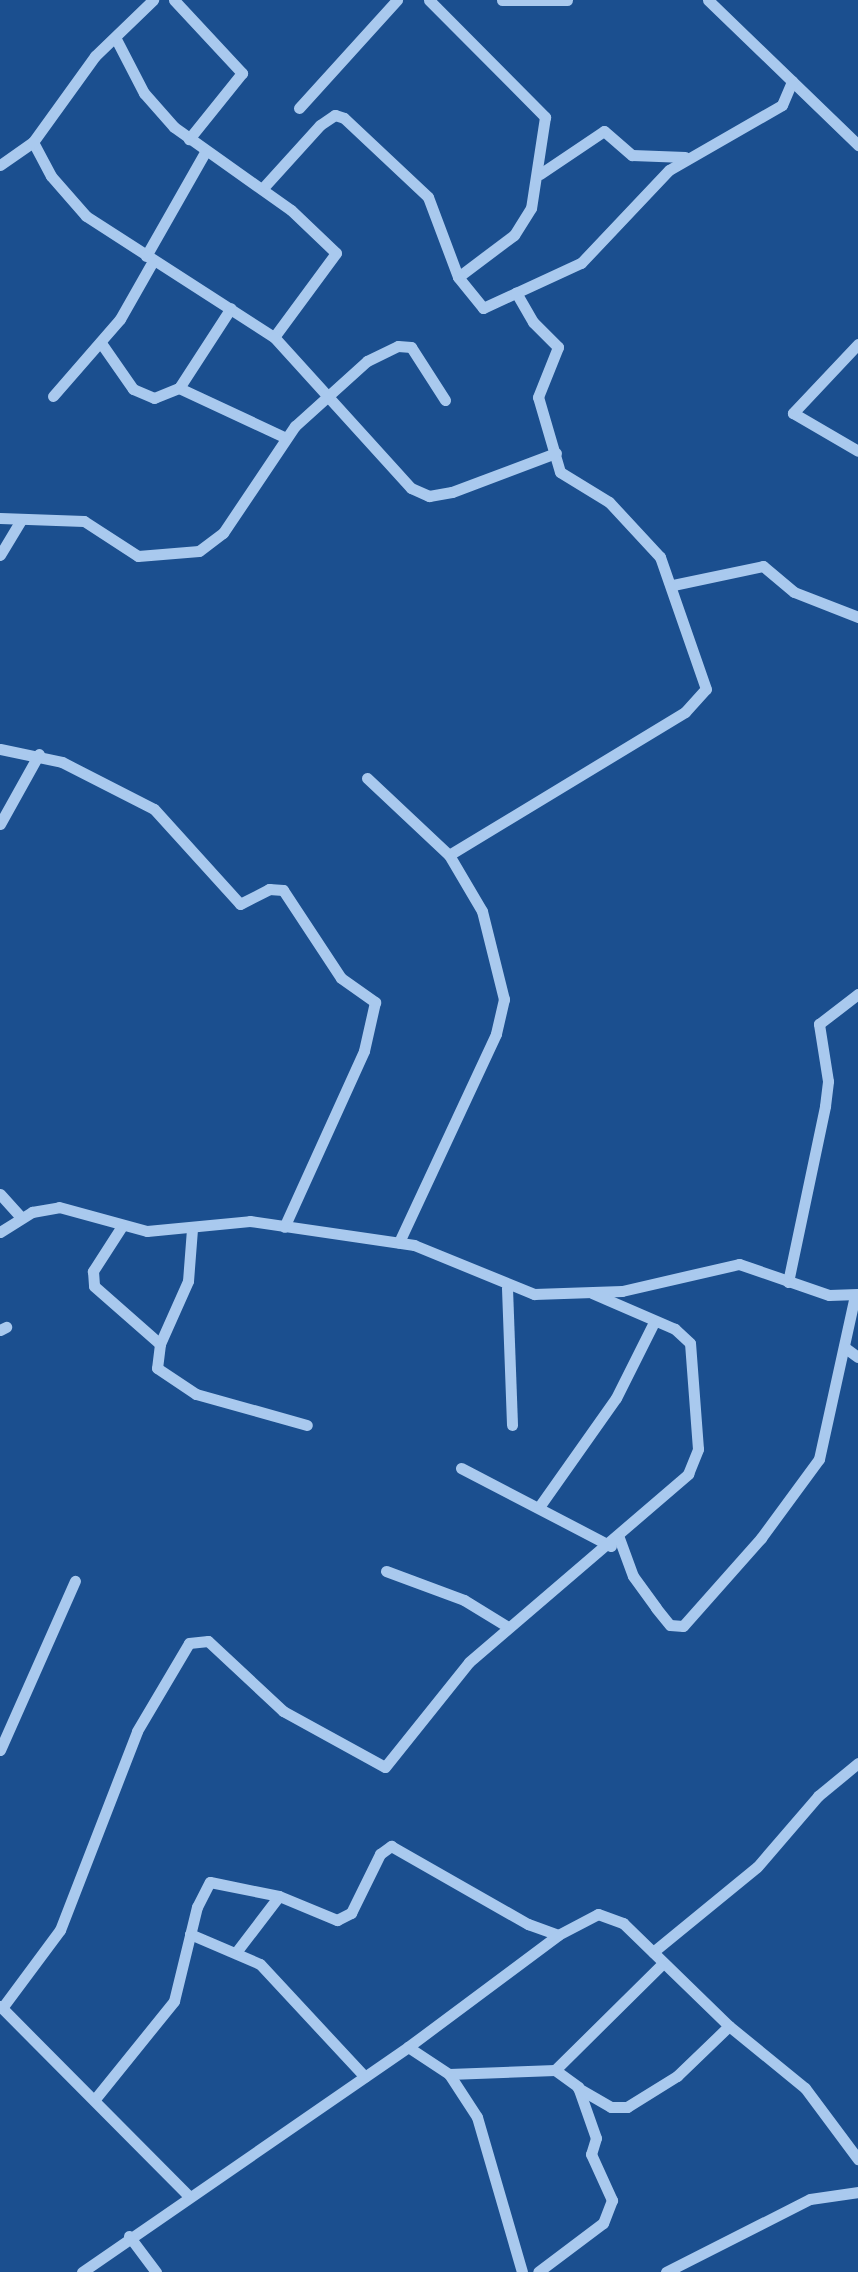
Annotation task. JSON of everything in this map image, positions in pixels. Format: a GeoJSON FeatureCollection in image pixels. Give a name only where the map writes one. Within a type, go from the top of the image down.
{"type":"FeatureCollection","features":[{"type":"Feature","properties":{"kind":"street"},"geometry":{"type":"LineString","coordinates":[[0,165],[33,142],[79,76],[153,0]]}},
{"type":"Feature","properties":{"kind":"street"},"geometry":{"type":"LineString","coordinates":[[174,0],[242,73],[189,139]]}},
{"type":"Feature","properties":{"kind":"street"},"geometry":{"type":"LineString","coordinates":[[299,108],[397,0]]}},
{"type":"Feature","properties":{"kind":"street"},"geometry":{"type":"LineString","coordinates":[[429,0],[481,59],[543,111],[540,174],[514,235],[458,277]]}},
{"type":"Feature","properties":{"kind":"street"},"geometry":{"type":"LineString","coordinates":[[502,0],[567,0]]}},
{"type":"Feature","properties":{"kind":"street"},"geometry":{"type":"LineString","coordinates":[[708,0],[858,145]]}},
{"type":"Feature","properties":{"kind":"street"},"geometry":{"type":"LineString","coordinates":[[116,39],[144,93],[189,139],[262,189],[337,255],[274,337]]}},
{"type":"Feature","properties":{"kind":"street"},"geometry":{"type":"LineString","coordinates":[[262,189],[291,152],[338,115],[428,197],[458,277],[477,307],[589,257],[685,157],[776,109],[792,81]]}},
{"type":"Feature","properties":{"kind":"street"},"geometry":{"type":"LineString","coordinates":[[540,174],[604,131],[632,155],[685,157]]}},
{"type":"Feature","properties":{"kind":"street"},"geometry":{"type":"LineString","coordinates":[[33,142],[72,204],[149,259],[274,337],[328,390],[402,480],[429,496],[556,453]]}},
{"type":"Feature","properties":{"kind":"street"},"geometry":{"type":"LineString","coordinates":[[53,396],[101,343],[205,152]]}},
{"type":"Feature","properties":{"kind":"street"},"geometry":{"type":"LineString","coordinates":[[449,855],[704,698],[703,674],[673,585],[660,557],[625,518],[565,479],[538,397],[558,347],[533,322],[516,292]]}},
{"type":"Feature","properties":{"kind":"street"},"geometry":{"type":"LineString","coordinates":[[101,343],[141,396],[154,398],[179,388],[231,308]]}},
{"type":"Feature","properties":{"kind":"street"},"geometry":{"type":"LineString","coordinates":[[858,344],[793,413],[858,451]]}},
{"type":"Feature","properties":{"kind":"street"},"geometry":{"type":"LineString","coordinates":[[0,518],[84,521],[138,556],[199,551],[223,533],[286,438],[328,390],[401,345],[413,350],[445,400]]}},
{"type":"Feature","properties":{"kind":"street"},"geometry":{"type":"LineString","coordinates":[[179,388],[286,438]]}},
{"type":"Feature","properties":{"kind":"street"},"geometry":{"type":"LineString","coordinates":[[0,555],[21,520]]}},
{"type":"Feature","properties":{"kind":"street"},"geometry":{"type":"LineString","coordinates":[[673,585],[763,566],[794,592],[858,617]]}},
{"type":"Feature","properties":{"kind":"street"},"geometry":{"type":"LineString","coordinates":[[0,749],[39,754],[170,821],[240,904],[269,889],[287,893],[341,978],[375,1002],[364,1051],[284,1227]]}},
{"type":"Feature","properties":{"kind":"street"},"geometry":{"type":"LineString","coordinates":[[0,824],[39,754]]}},
{"type":"Feature","properties":{"kind":"street"},"geometry":{"type":"LineString","coordinates":[[367,778],[449,855],[482,911],[504,999],[496,1034],[399,1242]]}},
{"type":"Feature","properties":{"kind":"street"},"geometry":{"type":"LineString","coordinates":[[788,1282],[827,1093],[819,1024],[858,994]]}},
{"type":"Feature","properties":{"kind":"street"},"geometry":{"type":"LineString","coordinates":[[0,1194],[21,1217]]}},
{"type":"Feature","properties":{"kind":"street"},"geometry":{"type":"LineString","coordinates":[[0,1232],[21,1217],[59,1207],[122,1226],[192,1229],[250,1221],[399,1242],[442,1255],[507,1288],[592,1293],[739,1264],[829,1295],[856,1294],[855,1322],[844,1347],[817,1462],[683,1626],[670,1625],[656,1608],[633,1576],[615,1542],[461,1468]]}},
{"type":"Feature","properties":{"kind":"street"},"geometry":{"type":"LineString","coordinates":[[122,1226],[93,1271],[94,1286],[160,1344]]}},
{"type":"Feature","properties":{"kind":"street"},"geometry":{"type":"LineString","coordinates":[[192,1229],[188,1281],[160,1344],[157,1368],[178,1384],[307,1425]]}},
{"type":"Feature","properties":{"kind":"street"},"geometry":{"type":"LineString","coordinates":[[507,1288],[512,1425]]}},
{"type":"Feature","properties":{"kind":"street"},"geometry":{"type":"LineString","coordinates":[[188,2195],[1,2007],[60,1930],[137,1731],[196,1638],[208,1641],[283,1711],[385,1767],[469,1662],[615,1542],[688,1474],[698,1455],[694,1350],[675,1329],[592,1293]]}},
{"type":"Feature","properties":{"kind":"street"},"geometry":{"type":"LineString","coordinates":[[539,1507],[616,1398],[654,1322]]}},
{"type":"Feature","properties":{"kind":"street"},"geometry":{"type":"LineString","coordinates":[[844,1347],[858,1357]]}},
{"type":"Feature","properties":{"kind":"street"},"geometry":{"type":"LineString","coordinates":[[386,1571],[464,1600],[508,1627]]}},
{"type":"Feature","properties":{"kind":"street"},"geometry":{"type":"LineString","coordinates":[[0,1750],[75,1581]]}},
{"type":"Feature","properties":{"kind":"street"},"geometry":{"type":"LineString","coordinates":[[653,1952],[757,1867],[818,1796],[858,1763]]}},
{"type":"Feature","properties":{"kind":"street"},"geometry":{"type":"LineString","coordinates":[[95,2099],[174,2001],[190,1934],[210,1882],[279,1896],[331,1921],[345,1918],[391,1846],[528,1924],[558,1935]]}},
{"type":"Feature","properties":{"kind":"street"},"geometry":{"type":"LineString","coordinates":[[237,1951],[279,1896]]}},
{"type":"Feature","properties":{"kind":"street"},"geometry":{"type":"LineString","coordinates":[[82,2272],[188,2195],[408,2047],[558,1935],[589,1916],[610,1916],[653,1952],[729,2026],[805,2088],[858,2159]]}},
{"type":"Feature","properties":{"kind":"street"},"geometry":{"type":"LineString","coordinates":[[190,1934],[237,1951],[260,1964],[365,2077]]}},
{"type":"Feature","properties":{"kind":"street"},"geometry":{"type":"LineString","coordinates":[[555,2070],[663,1963]]}},
{"type":"Feature","properties":{"kind":"street"},"geometry":{"type":"LineString","coordinates":[[449,2074],[555,2070],[611,2107],[627,2107],[677,2076],[729,2026]]}},
{"type":"Feature","properties":{"kind":"street"},"geometry":{"type":"LineString","coordinates":[[408,2047],[449,2074],[477,2117],[522,2272]]}},
{"type":"Feature","properties":{"kind":"street"},"geometry":{"type":"LineString","coordinates":[[538,2272],[603,2223],[612,2200],[591,2154],[596,2138],[578,2087]]}},
{"type":"Feature","properties":{"kind":"street"},"geometry":{"type":"LineString","coordinates":[[666,2272],[810,2199],[858,2192]]}},
{"type":"Feature","properties":{"kind":"street"},"geometry":{"type":"LineString","coordinates":[[129,2236],[156,2272]]}}]}
